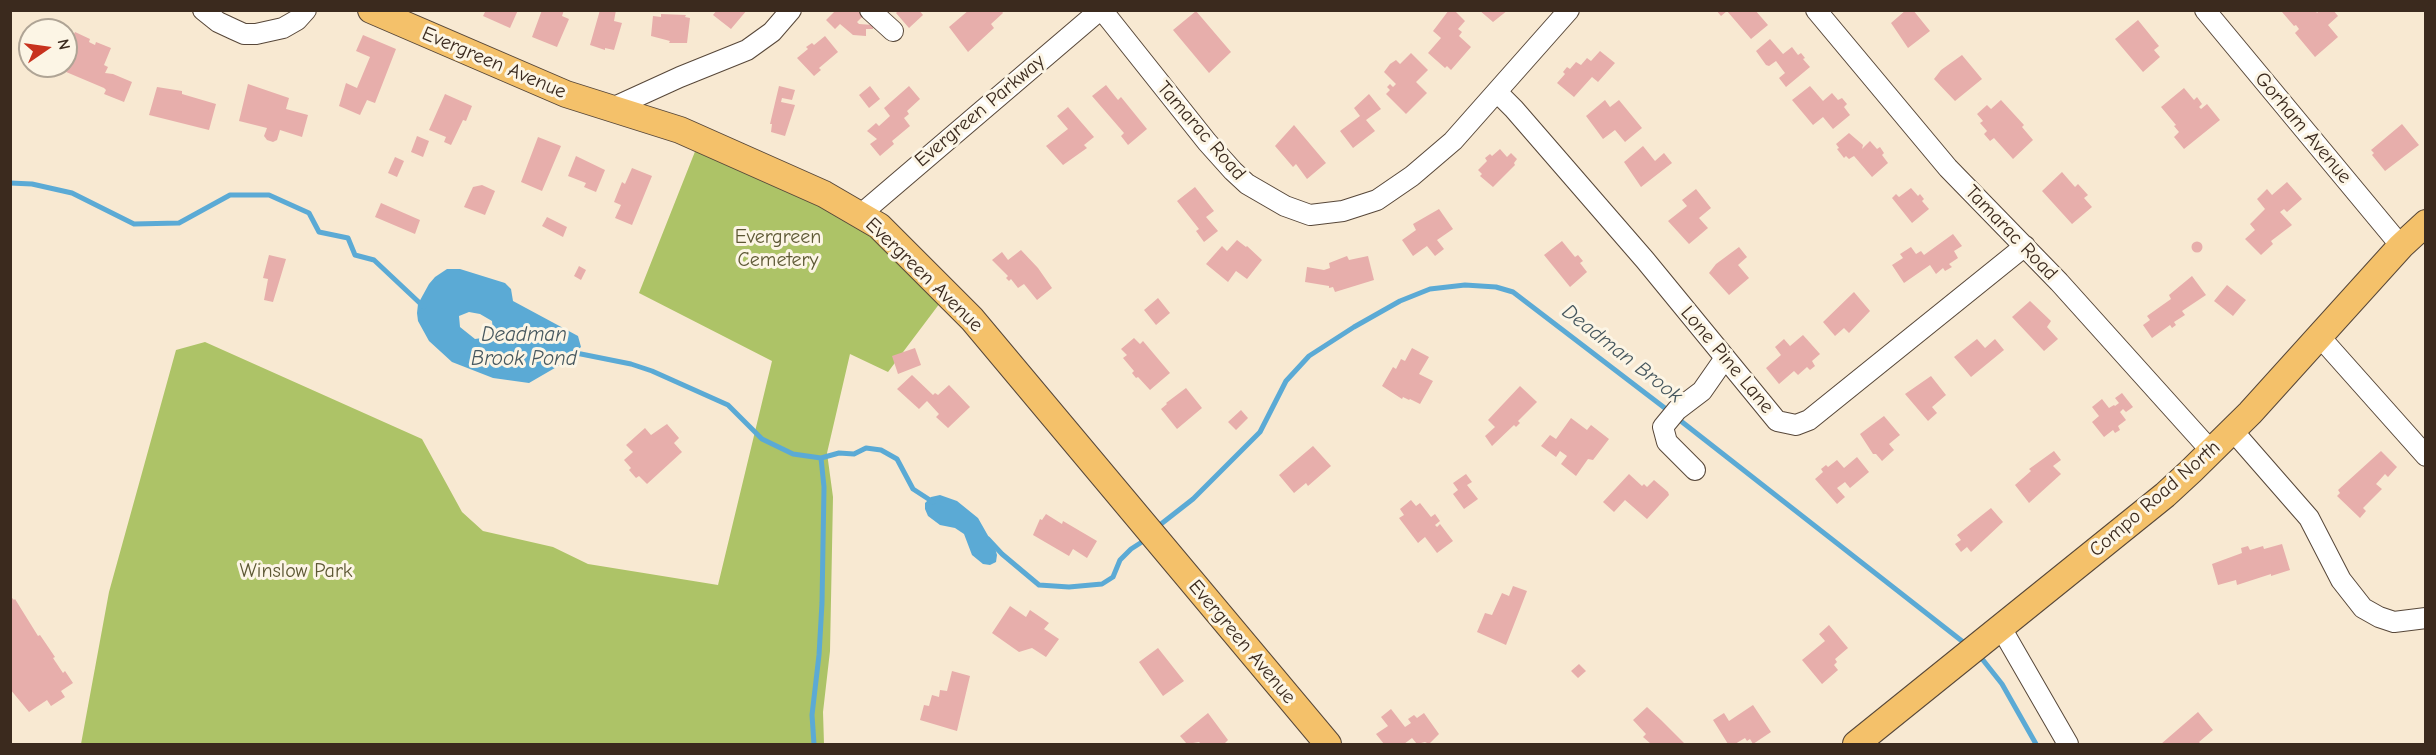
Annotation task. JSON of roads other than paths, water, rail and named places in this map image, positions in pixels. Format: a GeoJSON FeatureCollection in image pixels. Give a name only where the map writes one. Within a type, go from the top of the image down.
{"type":"FeatureCollection","features":[{"type":"Feature","properties":{"kind":"main road","name":"Evergreen Avenue"},"geometry":{"type":"LineString","coordinates":[[371,10],[566,94],[680,130],[721,147],[824,194],[861,213],[879,226],[972,319],[1328,744]]}},
{"type":"Feature","properties":{"kind":"main road","name":"Compo Road North"},"geometry":{"type":"LineString","coordinates":[[1856,744],[2164,495],[2212,452],[2401,246],[2426,223]]}},
{"type":"Feature","properties":{"kind":"street"},"geometry":{"type":"LineString","coordinates":[[203,10],[218,22],[244,34],[256,34],[284,28],[297,20],[306,10]]}},
{"type":"Feature","properties":{"kind":"street"},"geometry":{"type":"LineString","coordinates":[[612,108],[680,76],[747,50],[772,32],[791,10]]}},
{"type":"Feature","properties":{"kind":"street"},"geometry":{"type":"LineString","coordinates":[[870,10],[893,31]]}},
{"type":"Feature","properties":{"kind":"street","name":"Tamarac Road"},"geometry":{"type":"LineString","coordinates":[[1101,10],[1233,171],[1247,184],[1285,206],[1310,215],[1343,211],[1377,200],[1413,176],[1453,141],[1569,10]]}},
{"type":"Feature","properties":{"kind":"street","name":"Evergreen Parkway"},"geometry":{"type":"LineString","coordinates":[[861,213],[1101,10]]}},
{"type":"Feature","properties":{"kind":"street","name":"Tamarac Road"},"geometry":{"type":"LineString","coordinates":[[1816,10],[1948,168],[2025,246],[2212,452]]}},
{"type":"Feature","properties":{"kind":"street","name":"Gorham Avenue"},"geometry":{"type":"LineString","coordinates":[[2205,10],[2401,246]]}},
{"type":"Feature","properties":{"kind":"street","name":"Lone Pine Lane"},"geometry":{"type":"LineString","coordinates":[[1497,92],[1622,234],[1777,421],[1796,425],[1809,420],[2025,246]]}},
{"type":"Feature","properties":{"kind":"street"},"geometry":{"type":"LineString","coordinates":[[2319,337],[2426,456]]}},
{"type":"Feature","properties":{"kind":"street"},"geometry":{"type":"LineString","coordinates":[[1695,470],[1667,442],[1663,427],[1673,415],[1702,390],[1725,357]]}},
{"type":"Feature","properties":{"kind":"street"},"geometry":{"type":"LineString","coordinates":[[2233,431],[2309,518],[2342,580],[2363,608],[2394,622],[2426,618]]}},
{"type":"Feature","properties":{"kind":"street"},"geometry":{"type":"LineString","coordinates":[[2000,626],[2068,744]]}},
{"type":"Feature","properties":{"kind":"water","name":"Deadman Brook Pond"},"geometry":{"type":"Polygon","coordinates":[[[447,269],[460,269],[505,283],[511,289],[513,301],[578,336],[581,347],[560,365],[529,383],[493,378],[452,362],[429,341],[418,321],[418,304],[435,277],[447,269]],[[469,312],[459,316],[460,327],[475,339],[489,337],[493,331],[492,321],[480,314],[469,312]]]}},
{"type":"Feature","properties":{"kind":"water"},"geometry":{"type":"Polygon","coordinates":[[[940,495],[957,501],[978,518],[995,548],[996,562],[990,565],[983,564],[972,555],[964,534],[955,528],[940,525],[928,516],[925,503],[931,497],[940,495]]]}},
{"type":"Feature","properties":{"kind":"waterway","name":"Deadman Brook"},"geometry":{"type":"LineString","coordinates":[[10,183],[32,184],[72,193],[134,224],[179,223],[230,195],[269,195],[309,213],[319,232],[348,238],[355,255],[374,260],[424,307]]}},
{"type":"Feature","properties":{"kind":"waterway","name":"Deadman Brook"},"geometry":{"type":"LineString","coordinates":[[1161,524],[1193,499],[1260,432],[1286,381],[1309,356],[1400,301],[1430,289],[1465,285],[1496,287],[1513,292],[1670,412]]}},
{"type":"Feature","properties":{"kind":"waterway","name":"Deadman Brook"},"geometry":{"type":"LineString","coordinates":[[571,352],[631,364],[652,371],[728,405],[762,439],[793,454],[821,458],[839,453],[854,454],[866,448],[881,450],[897,459],[913,489],[933,502]]}},
{"type":"Feature","properties":{"kind":"waterway","name":"Deadman Brook"},"geometry":{"type":"LineString","coordinates":[[1677,418],[1967,645]]}},
{"type":"Feature","properties":{"kind":"waterway"},"geometry":{"type":"LineString","coordinates":[[814,744],[812,715],[822,603],[824,487],[821,458]]}},
{"type":"Feature","properties":{"kind":"waterway","name":"Deadman Brook"},"geometry":{"type":"LineString","coordinates":[[988,539],[1039,585],[1069,587],[1102,584],[1113,577],[1120,560],[1145,540]]}},
{"type":"Feature","properties":{"kind":"waterway","name":"Deadman Brook"},"geometry":{"type":"LineString","coordinates":[[1979,655],[2002,684],[2036,744]]}},
{"type":"Feature","properties":{"kind":"park label","name":"Evergreen Cemetery"},"geometry":{"type":"Point","coordinates":[778,248]}},
{"type":"Feature","properties":{"kind":"park label","name":"Winslow Park"},"geometry":{"type":"Point","coordinates":[296,571]}}]}
